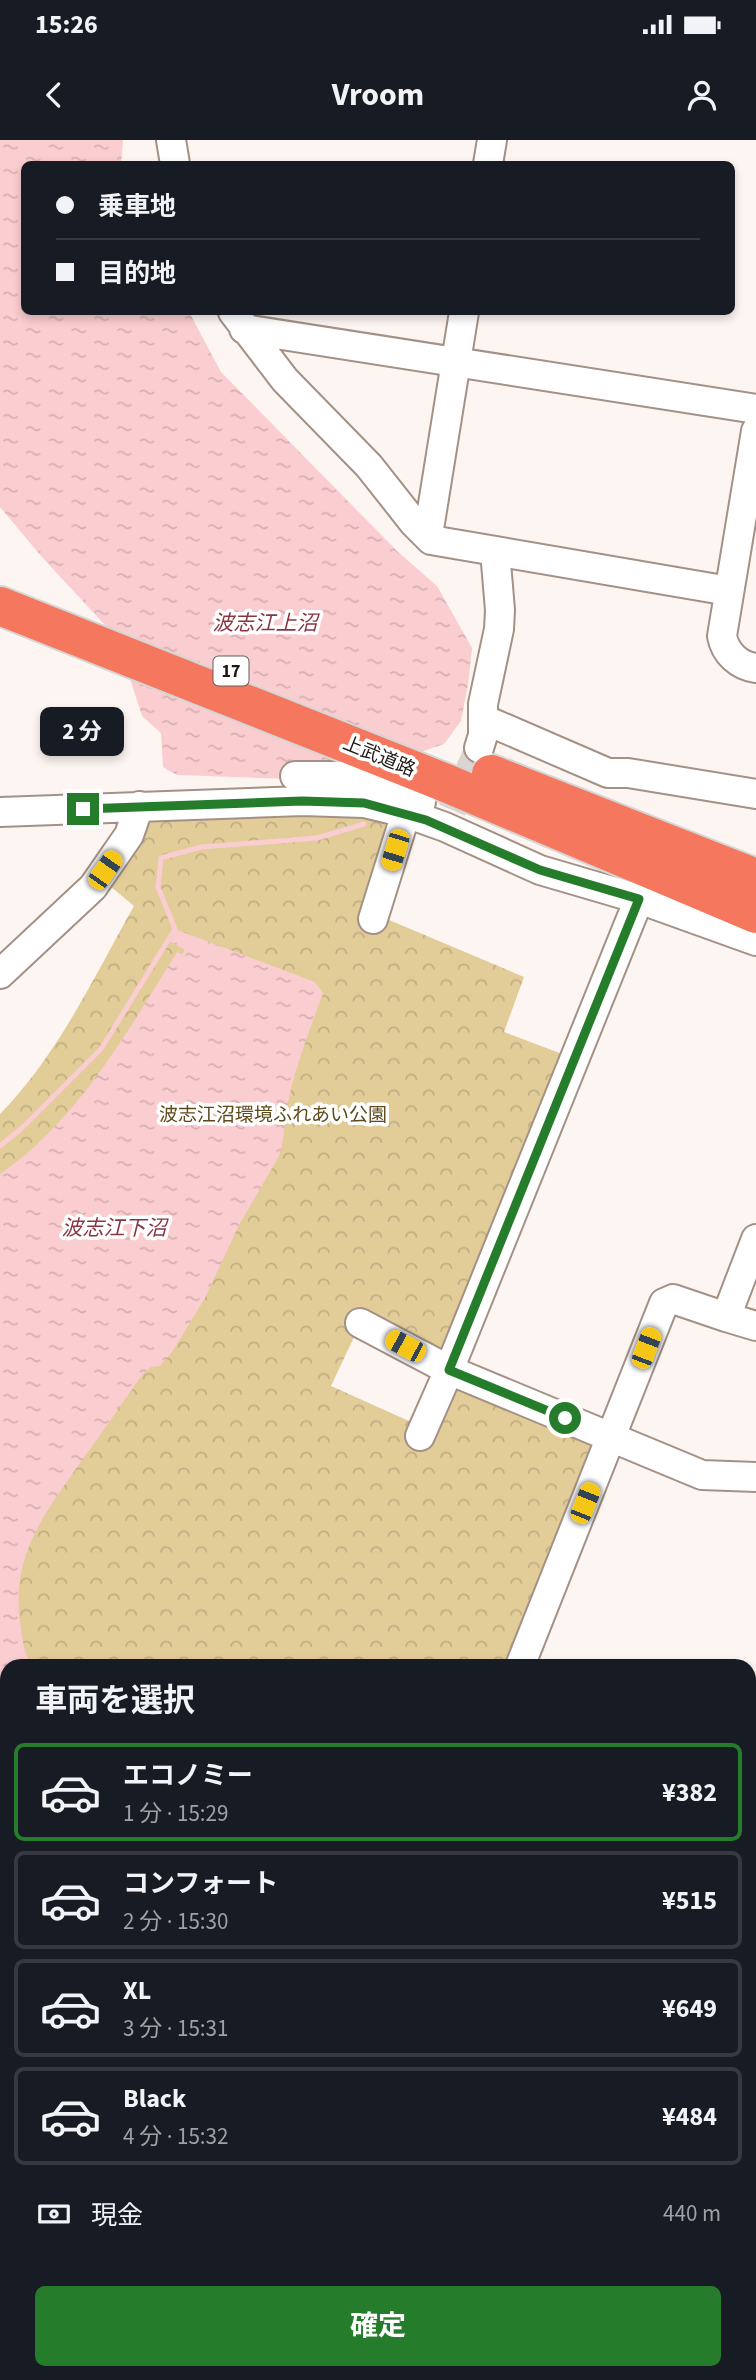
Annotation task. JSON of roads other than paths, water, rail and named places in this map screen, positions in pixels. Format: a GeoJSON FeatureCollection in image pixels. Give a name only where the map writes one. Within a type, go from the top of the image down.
{"type":"FeatureCollection","features":[{"type":"Feature","properties":{"kind":"highway","name":"上武道路"},"geometry":{"type":"LineString","coordinates":[[2,589],[455,791],[756,914]]}},
{"type":"Feature","properties":{"kind":"highway","name":"上武道路"},"geometry":{"type":"LineString","coordinates":[[455,791],[756,878]]}},
{"type":"Feature","properties":{"kind":"street"},"geometry":{"type":"LineString","coordinates":[[172,140],[175,161]]}},
{"type":"Feature","properties":{"kind":"street"},"geometry":{"type":"LineString","coordinates":[[488,161],[492,140]]}},
{"type":"Feature","properties":{"kind":"street"},"geometry":{"type":"LineString","coordinates":[[431,540],[429,529],[464,315]]}},
{"type":"Feature","properties":{"kind":"street"},"geometry":{"type":"LineString","coordinates":[[238,320],[456,363],[756,409]]}},
{"type":"Feature","properties":{"kind":"street"},"geometry":{"type":"LineString","coordinates":[[238,320],[285,380],[369,466],[421,532],[431,540],[729,591]]}},
{"type":"Feature","properties":{"kind":"street"},"geometry":{"type":"LineString","coordinates":[[756,431],[722,636],[724,647],[734,658],[756,668]]}},
{"type":"Feature","properties":{"kind":"street"},"geometry":{"type":"LineString","coordinates":[[0,812],[302,801],[364,803],[406,813],[455,791],[483,741],[483,704],[499,629],[495,551]]}},
{"type":"Feature","properties":{"kind":"street"},"geometry":{"type":"LineString","coordinates":[[483,719],[608,773],[628,773],[756,794]]}},
{"type":"Feature","properties":{"kind":"street"},"geometry":{"type":"LineString","coordinates":[[295,776],[345,776],[396,791],[455,791],[540,870],[639,899],[756,941]]}},
{"type":"Feature","properties":{"kind":"street"},"geometry":{"type":"LineString","coordinates":[[0,974],[93,887],[129,835],[139,806]]}},
{"type":"Feature","properties":{"kind":"street"},"geometry":{"type":"LineString","coordinates":[[373,919],[406,813]]}},
{"type":"Feature","properties":{"kind":"street"},"geometry":{"type":"LineString","coordinates":[[419,1436],[449,1370],[639,899]]}},
{"type":"Feature","properties":{"kind":"street"},"geometry":{"type":"LineString","coordinates":[[726,1317],[756,1239]]}},
{"type":"Feature","properties":{"kind":"street"},"geometry":{"type":"LineString","coordinates":[[523,1659],[664,1303],[673,1298],[756,1326]]}},
{"type":"Feature","properties":{"kind":"street"},"geometry":{"type":"LineString","coordinates":[[360,1323],[449,1370],[702,1475],[756,1477]]}},
{"type":"Feature","properties":{"kind":"water","name":"波志江上沼"},"geometry":{"type":"Polygon","coordinates":[[[0,140],[123,140],[121,161],[21,161],[21,315],[191,315],[221,372],[398,552],[437,586],[472,648],[461,721],[444,744],[418,753],[291,779],[177,775],[163,767],[161,733],[142,716],[117,638],[0,507],[0,140]]]}},
{"type":"Feature","properties":{"kind":"water","name":"波志江下沼"},"geometry":{"type":"Polygon","coordinates":[[[175,929],[315,982],[323,993],[291,1088],[279,1156],[239,1225],[205,1298],[172,1352],[160,1366],[151,1367],[142,1375],[44,1516],[27,1551],[19,1591],[19,1614],[28,1659],[0,1659],[0,1174],[28,1153],[53,1128],[99,1072],[177,952],[182,954],[185,950],[168,940],[175,929]]]}},
{"type":"Feature","properties":{"kind":"waterway"},"geometry":{"type":"LineString","coordinates":[[0,1146],[23,1127],[101,1049],[175,929],[158,887],[161,858],[201,847],[317,838],[364,824]]}},
{"type":"Feature","properties":{"kind":"tunnel"},"geometry":{"type":"LineString","coordinates":[[452,810],[479,748]]}},
{"type":"Feature","properties":{"kind":"park label","name":"波志江沼環境ふれあい公園"},"geometry":{"type":"Point","coordinates":[273,1115]}}]}
